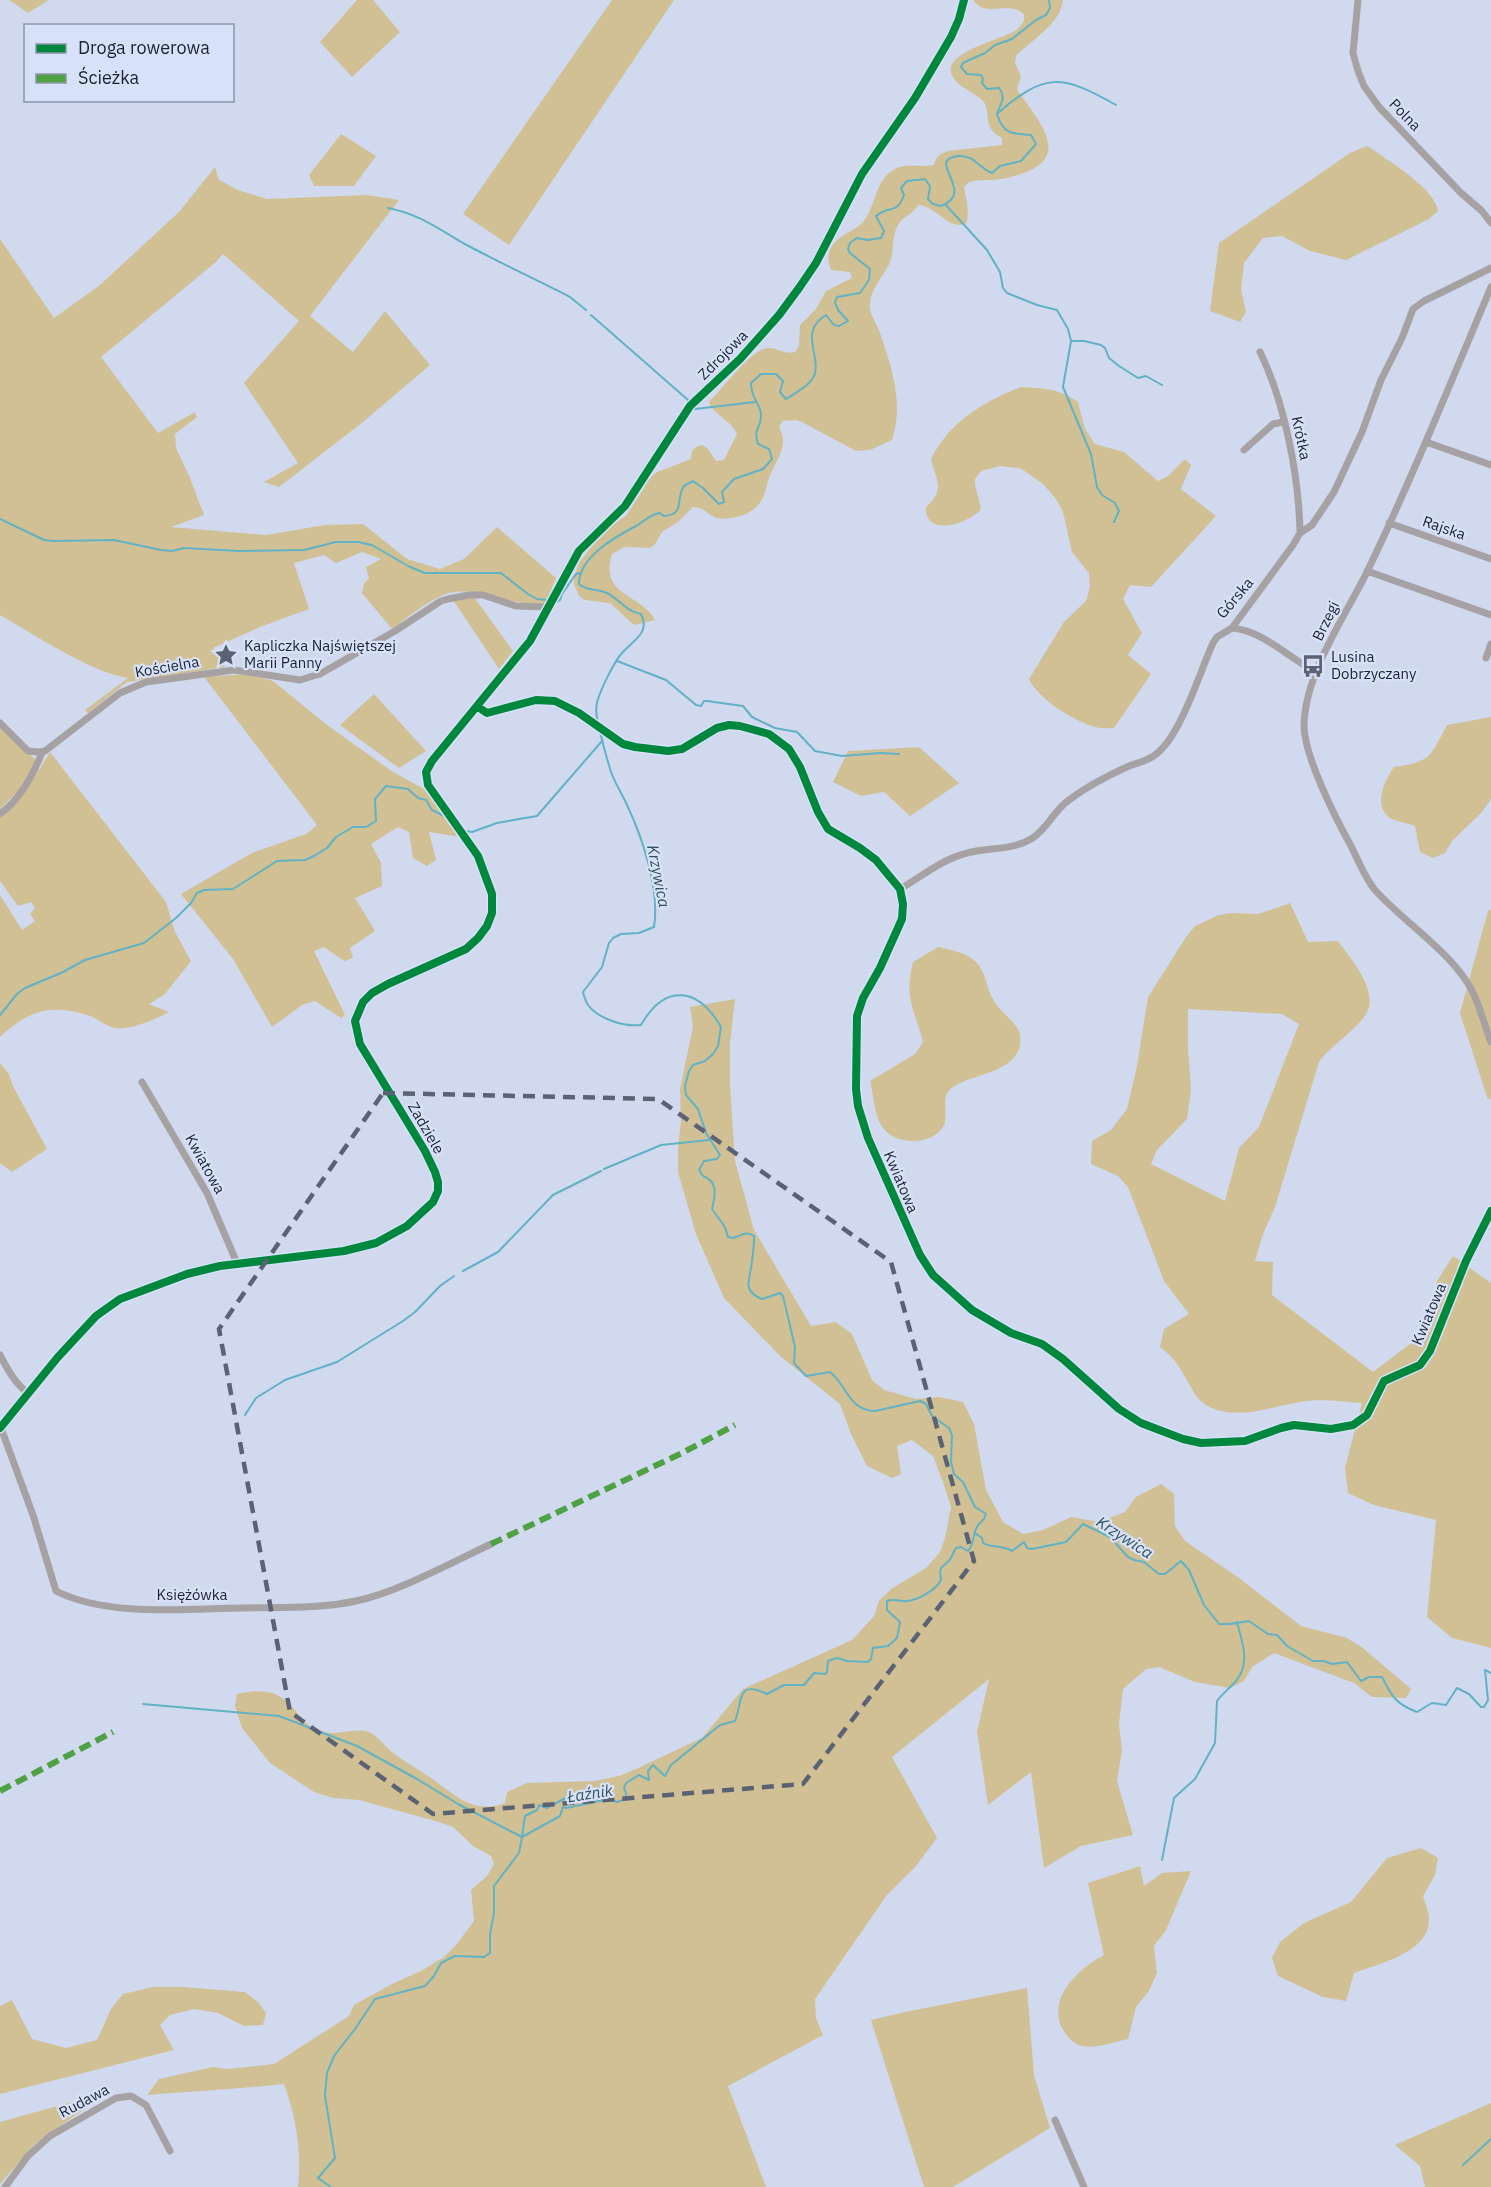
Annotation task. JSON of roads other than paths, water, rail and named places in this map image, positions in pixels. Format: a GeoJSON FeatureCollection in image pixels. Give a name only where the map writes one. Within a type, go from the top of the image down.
{"type":"FeatureCollection","features":[{"type":"Feature","properties":{"kind":"street","name":"Zdrojowa"},"geometry":{"type":"LineString","coordinates":[[476,709],[530,641],[579,551],[625,506],[690,406],[740,359],[799,288],[816,263],[862,174],[915,98],[951,37],[964,0]]}},
{"type":"Feature","properties":{"kind":"street","name":"Polna"},"geometry":{"type":"LineString","coordinates":[[1358,0],[1353,53],[1364,86],[1378,107],[1455,187],[1482,211],[1491,224]]}},
{"type":"Feature","properties":{"kind":"street","name":"Górska"},"geometry":{"type":"LineString","coordinates":[[900,889],[961,854],[976,850],[1005,848],[1031,839],[1072,797],[1125,768],[1151,758],[1169,741],[1176,730],[1213,643],[1217,637],[1232,628],[1300,533],[1312,525],[1334,492],[1362,432],[1381,381],[1413,309],[1424,301],[1491,268]]}},
{"type":"Feature","properties":{"kind":"street","name":"Brzegi"},"geometry":{"type":"LineString","coordinates":[[1491,288],[1426,442],[1317,673],[1307,702],[1304,725],[1305,739],[1311,756],[1344,833],[1374,888],[1457,969],[1467,982],[1491,1042]]}},
{"type":"Feature","properties":{"kind":"street","name":"Krótka"},"geometry":{"type":"LineString","coordinates":[[1260,352],[1272,376],[1284,422],[1295,475],[1300,533]]}},
{"type":"Feature","properties":{"kind":"street"},"geometry":{"type":"LineString","coordinates":[[1244,450],[1273,424],[1284,422]]}},
{"type":"Feature","properties":{"kind":"street"},"geometry":{"type":"LineString","coordinates":[[1426,442],[1491,465]]}},
{"type":"Feature","properties":{"kind":"street","name":"Rajska"},"geometry":{"type":"LineString","coordinates":[[1389,523],[1491,559]]}},
{"type":"Feature","properties":{"kind":"street"},"geometry":{"type":"LineString","coordinates":[[1367,571],[1491,615]]}},
{"type":"Feature","properties":{"kind":"street","name":"Kościelna"},"geometry":{"type":"LineString","coordinates":[[39,752],[45,750],[120,693],[146,682],[234,670],[290,679],[308,679],[395,632],[441,601],[456,597],[483,595],[516,606],[548,607]]}},
{"type":"Feature","properties":{"kind":"street"},"geometry":{"type":"LineString","coordinates":[[1232,628],[1240,629],[1280,648],[1317,673]]}},
{"type":"Feature","properties":{"kind":"street"},"geometry":{"type":"LineString","coordinates":[[1486,658],[1491,644]]}},
{"type":"Feature","properties":{"kind":"street"},"geometry":{"type":"LineString","coordinates":[[476,709],[487,712],[536,700],[555,701],[585,717],[623,744],[668,751],[682,748],[717,728],[729,725],[769,734],[781,742],[795,757],[818,812],[828,829],[876,860],[900,889]]}},
{"type":"Feature","properties":{"kind":"street","name":"Zadziele"},"geometry":{"type":"LineString","coordinates":[[0,1428],[58,1357],[96,1316],[113,1303],[131,1294],[187,1274],[237,1263],[344,1251],[376,1243],[407,1226],[434,1202],[438,1191],[435,1172],[360,1044],[355,1021],[363,1002],[372,993],[466,949],[488,926],[492,913],[492,894],[477,856],[433,793],[426,777],[432,761],[476,709]]}},
{"type":"Feature","properties":{"kind":"street"},"geometry":{"type":"LineString","coordinates":[[0,723],[28,751],[39,752],[41,755],[17,798],[0,814]]}},
{"type":"Feature","properties":{"kind":"street","name":"Kwiatowa"},"geometry":{"type":"LineString","coordinates":[[900,889],[903,904],[902,919],[880,968],[863,998],[857,1016],[856,1089],[858,1106],[868,1138],[907,1230],[933,1275],[972,1310],[1011,1333],[1042,1344],[1063,1359],[1119,1409],[1141,1422],[1183,1439],[1201,1443],[1245,1441],[1294,1425],[1331,1429],[1353,1425],[1367,1415],[1384,1381],[1420,1365],[1430,1351],[1466,1261],[1491,1211]]}},
{"type":"Feature","properties":{"kind":"street","name":"Kwiatowa"},"geometry":{"type":"LineString","coordinates":[[142,1082],[207,1193],[237,1263]]}},
{"type":"Feature","properties":{"kind":"street"},"geometry":{"type":"LineString","coordinates":[[0,1355],[14,1380],[29,1394]]}},
{"type":"Feature","properties":{"kind":"street","name":"Księżówka"},"geometry":{"type":"LineString","coordinates":[[0,1428],[33,1515],[56,1592],[75,1601],[163,1610],[316,1607],[347,1603],[395,1588],[491,1544]]}},
{"type":"Feature","properties":{"kind":"street","name":"Rudawa"},"geometry":{"type":"LineString","coordinates":[[5,2187],[28,2156],[50,2136],[116,2098],[131,2096],[146,2105],[170,2151]]}},
{"type":"Feature","properties":{"kind":"street"},"geometry":{"type":"LineString","coordinates":[[1055,2120],[1084,2187]]}},
{"type":"Feature","properties":{"kind":"waterway","name":"Krzywica"},"geometry":{"type":"LineString","coordinates":[[598,723],[596,705],[602,688],[619,657],[639,636],[644,626],[641,614],[631,611],[607,593],[579,584],[585,565],[609,542],[650,516],[660,513],[664,516],[671,515],[675,512],[678,509],[681,490],[684,486],[693,481],[719,504],[724,502],[722,492],[734,479],[763,469],[772,459],[769,449],[758,444],[756,434],[761,412],[752,393],[751,383],[761,374],[776,374],[783,381],[780,392],[786,399],[811,381],[816,366],[812,335],[818,321],[826,315],[834,325],[839,326],[848,321],[838,310],[835,302],[837,297],[860,293],[869,280],[870,269],[850,253],[848,249],[850,243],[857,238],[867,240],[881,238],[884,231],[876,216],[898,205],[904,195],[901,188],[907,181],[925,179],[930,186],[928,199],[933,204],[941,206],[951,200],[954,193],[946,163],[949,158],[964,156],[992,173],[1000,166],[1021,161],[1036,144],[1031,135],[1009,132],[1002,126],[997,114],[1003,98],[999,88],[987,89],[982,83],[981,75],[967,74],[961,67],[963,63],[985,53],[995,45],[1012,39],[1046,15],[1050,8],[1049,0]]}},
{"type":"Feature","properties":{"kind":"waterway"},"geometry":{"type":"LineString","coordinates":[[997,114],[1028,91],[1054,82],[1081,87],[1116,105]]}},
{"type":"Feature","properties":{"kind":"waterway"},"geometry":{"type":"LineString","coordinates":[[945,204],[987,250],[1000,272],[1003,288],[1007,293],[1057,310],[1068,329],[1071,341],[1063,387],[1091,454],[1097,487],[1102,495],[1115,503],[1119,511],[1114,522]]}},
{"type":"Feature","properties":{"kind":"waterway"},"geometry":{"type":"LineString","coordinates":[[388,208],[427,222],[476,250],[570,297],[586,310]]}},
{"type":"Feature","properties":{"kind":"waterway"},"geometry":{"type":"LineString","coordinates":[[591,315],[688,400]]}},
{"type":"Feature","properties":{"kind":"waterway"},"geometry":{"type":"LineString","coordinates":[[1071,341],[1101,345],[1105,348],[1109,358],[1119,366],[1138,378],[1146,376],[1162,385]]}},
{"type":"Feature","properties":{"kind":"waterway"},"geometry":{"type":"LineString","coordinates":[[695,409],[755,402]]}},
{"type":"Feature","properties":{"kind":"waterway"},"geometry":{"type":"LineString","coordinates":[[0,519],[44,540],[114,540],[172,551],[184,548],[239,551],[304,550],[336,542],[358,542],[372,545],[425,573],[501,573],[528,594],[537,599],[547,600]]}},
{"type":"Feature","properties":{"kind":"waterway"},"geometry":{"type":"LineString","coordinates":[[556,602],[560,600],[576,574],[581,573]]}},
{"type":"Feature","properties":{"kind":"waterway"},"geometry":{"type":"LineString","coordinates":[[617,661],[666,680],[696,705],[701,706],[704,701],[707,701],[743,706],[752,717],[775,728],[797,732],[815,751],[842,756],[899,754]]}},
{"type":"Feature","properties":{"kind":"waterway","name":"Krzywica"},"geometry":{"type":"LineString","coordinates":[[331,2187],[318,2178],[335,2158],[325,2096],[327,2073],[334,2056],[375,1999],[425,1986],[441,1963],[455,1956],[484,1957],[490,1953],[494,1886],[519,1853],[522,1837],[560,1816],[563,1807],[609,1799],[617,1802],[626,1799],[624,1788],[626,1783],[639,1775],[649,1780],[648,1771],[653,1765],[665,1776],[671,1765],[720,1725],[735,1721],[740,1700],[745,1691],[750,1689],[767,1694],[784,1685],[804,1685],[814,1673],[825,1674],[828,1661],[837,1658],[868,1662],[871,1659],[873,1648],[888,1646],[897,1638],[900,1622],[887,1610],[887,1601],[916,1599],[935,1587],[941,1580],[941,1568],[951,1558],[956,1548],[961,1547],[968,1551],[973,1542],[975,1530],[986,1514],[975,1507],[963,1482],[954,1474],[951,1462],[952,1435],[949,1428],[932,1416],[926,1404],[920,1401],[875,1411],[866,1410],[853,1402],[830,1372],[806,1376],[794,1363],[795,1347],[783,1296],[780,1293],[762,1299],[751,1292],[748,1283],[754,1236],[746,1233],[733,1238],[728,1237],[725,1227],[712,1209],[714,1186],[699,1170],[704,1161],[717,1159],[720,1155],[706,1133],[698,1109],[686,1095],[685,1086],[689,1071],[693,1065],[705,1061],[718,1046],[721,1027],[712,1014],[702,1004],[681,995],[660,1002],[650,1011],[641,1025],[627,1025],[605,1018],[588,1005],[583,992],[602,967],[609,943],[621,934],[639,933],[654,927],[655,913],[655,897],[649,865],[633,818],[611,772],[600,731]]}},
{"type":"Feature","properties":{"kind":"waterway"},"geometry":{"type":"LineString","coordinates":[[466,831],[472,832],[497,823],[537,816],[602,741]]}},
{"type":"Feature","properties":{"kind":"waterway"},"geometry":{"type":"LineString","coordinates":[[0,1015],[25,988],[85,960],[144,943],[176,918],[191,903],[197,893],[204,890],[233,889],[277,861],[305,860],[327,848],[336,837],[353,827],[366,827],[376,821],[375,799],[386,786],[408,789],[418,798],[426,800],[432,810],[446,817]]}},
{"type":"Feature","properties":{"kind":"waterway"},"geometry":{"type":"LineString","coordinates":[[604,1169],[661,1145],[709,1140]]}},
{"type":"Feature","properties":{"kind":"waterway"},"geometry":{"type":"LineString","coordinates":[[463,1271],[498,1252],[553,1195],[601,1171]]}},
{"type":"Feature","properties":{"kind":"waterway"},"geometry":{"type":"LineString","coordinates":[[245,1415],[256,1398],[285,1380],[337,1362],[403,1321],[454,1276]]}},
{"type":"Feature","properties":{"kind":"waterway","name":"Krzywica"},"geometry":{"type":"LineString","coordinates":[[975,1533],[982,1538],[983,1543],[1012,1551],[1024,1542],[1027,1548],[1032,1549],[1066,1542],[1083,1524],[1110,1537],[1128,1557],[1144,1562],[1159,1574],[1165,1574],[1181,1561],[1189,1570],[1204,1605],[1219,1624],[1249,1621],[1268,1634],[1277,1635],[1287,1646],[1313,1661],[1332,1664],[1347,1662],[1361,1681],[1369,1677],[1382,1677],[1395,1699],[1417,1712],[1432,1703],[1446,1705],[1457,1688],[1469,1694],[1481,1707],[1484,1707],[1488,1700],[1485,1670],[1491,1673]]}},
{"type":"Feature","properties":{"kind":"waterway"},"geometry":{"type":"LineString","coordinates":[[1162,1860],[1174,1798],[1195,1779],[1215,1743],[1217,1701],[1241,1674],[1244,1652],[1237,1622]]}},
{"type":"Feature","properties":{"kind":"waterway","name":"Łaźnik"},"geometry":{"type":"LineString","coordinates":[[143,1704],[279,1716],[357,1746],[458,1804],[522,1837],[525,1816],[537,1810],[539,1805],[547,1808],[571,1795],[579,1796],[584,1803]]}},
{"type":"Feature","properties":{"kind":"waterway"},"geometry":{"type":"LineString","coordinates":[[1463,2165],[1491,2139]]}},
{"type":"Feature","properties":{"kind":"place","name":"Kapliczka Najświętszej Marii Panny"},"geometry":{"type":"Point","coordinates":[226,655]}},
{"type":"Feature","properties":{"kind":"place","name":"Lusina Dobrzyczany"},"geometry":{"type":"Point","coordinates":[1313,666]}}]}
